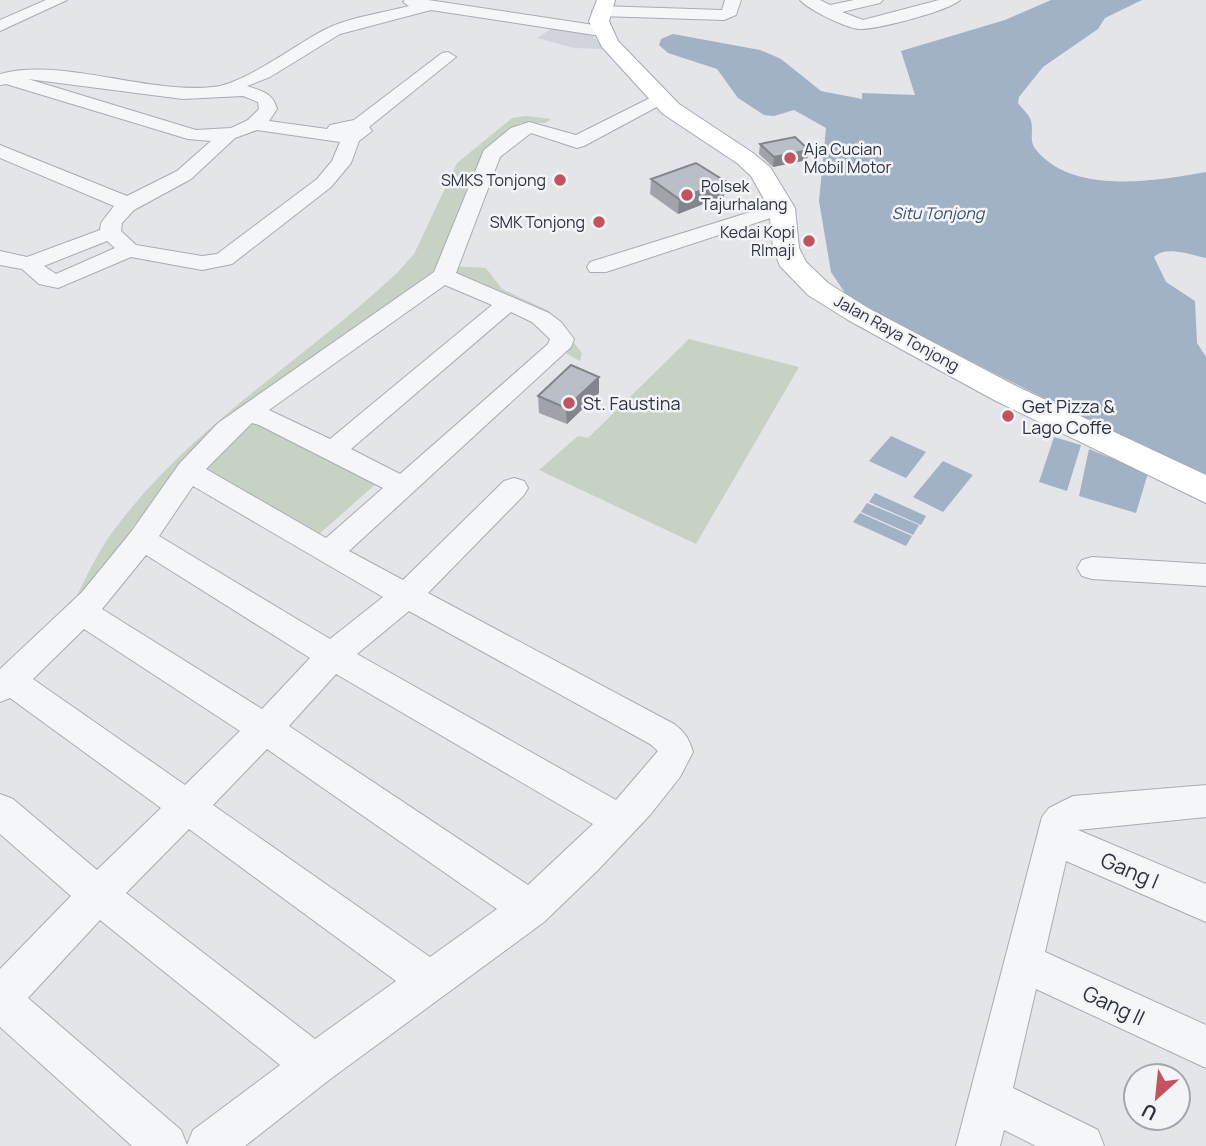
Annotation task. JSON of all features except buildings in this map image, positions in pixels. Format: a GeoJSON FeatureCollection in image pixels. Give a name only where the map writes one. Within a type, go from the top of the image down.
{"type":"FeatureCollection","features":[{"type":"Feature","properties":{"kind":"main road","name":"Jalan Raya Tonjong"},"geometry":{"type":"LineString","coordinates":[[602,14],[609,43],[671,109],[745,158],[761,172],[782,208],[786,248],[794,266],[818,289],[858,314],[1005,393],[1177,474],[1206,491]]}},
{"type":"Feature","properties":{"kind":"street"},"geometry":{"type":"LineString","coordinates":[[2,24],[59,0]]}},
{"type":"Feature","properties":{"kind":"street"},"geometry":{"type":"LineString","coordinates":[[401,0],[451,9],[724,15],[731,12],[733,0]]}},
{"type":"Feature","properties":{"kind":"street"},"geometry":{"type":"LineString","coordinates":[[808,0],[855,24],[863,25],[927,10],[952,0]]}},
{"type":"Feature","properties":{"kind":"street"},"geometry":{"type":"LineString","coordinates":[[828,10],[875,0]]}},
{"type":"Feature","properties":{"kind":"street"},"geometry":{"type":"LineString","coordinates":[[19,3],[41,8]]}},
{"type":"Feature","properties":{"kind":"street"},"geometry":{"type":"LineString","coordinates":[[224,90],[264,73],[334,31],[430,5]]}},
{"type":"Feature","properties":{"kind":"street"},"geometry":{"type":"LineString","coordinates":[[448,57],[345,132],[341,163],[324,183],[224,259],[202,263],[129,250],[110,233],[109,226],[113,218],[128,204],[183,176],[337,42],[359,31],[451,9]]}},
{"type":"Feature","properties":{"kind":"street"},"geometry":{"type":"LineString","coordinates":[[3,79],[46,75],[183,93],[245,91],[345,132]]}},
{"type":"Feature","properties":{"kind":"street"},"geometry":{"type":"LineString","coordinates":[[3,79],[185,133],[228,135]]}},
{"type":"Feature","properties":{"kind":"street"},"geometry":{"type":"LineString","coordinates":[[430,981],[187,804],[5,684],[63,633],[82,612],[142,538],[189,471],[237,420],[444,275],[488,162],[499,146],[529,127],[577,142],[660,97]]}},
{"type":"Feature","properties":{"kind":"street"},"geometry":{"type":"LineString","coordinates":[[0,151],[128,204]]}},
{"type":"Feature","properties":{"kind":"street"},"geometry":{"type":"LineString","coordinates":[[598,267],[782,208]]}},
{"type":"Feature","properties":{"kind":"street"},"geometry":{"type":"LineString","coordinates":[[29,264],[110,233]]}},
{"type":"Feature","properties":{"kind":"street"},"geometry":{"type":"LineString","coordinates":[[0,258],[29,264],[47,279],[58,281],[129,250]]}},
{"type":"Feature","properties":{"kind":"street"},"geometry":{"type":"LineString","coordinates":[[328,553],[559,347],[562,339],[551,325],[461,286],[444,275]]}},
{"type":"Feature","properties":{"kind":"street"},"geometry":{"type":"LineString","coordinates":[[331,452],[507,304]]}},
{"type":"Feature","properties":{"kind":"street"},"geometry":{"type":"LineString","coordinates":[[248,413],[268,419],[403,487]]}},
{"type":"Feature","properties":{"kind":"street"},"geometry":{"type":"LineString","coordinates":[[189,471],[328,553],[673,743],[676,752],[668,767],[620,821],[563,880],[530,909],[314,1065],[209,1146]]}},
{"type":"Feature","properties":{"kind":"street"},"geometry":{"type":"LineString","coordinates":[[165,1146],[0,999],[187,804],[265,729],[332,656],[406,596],[514,488]]}},
{"type":"Feature","properties":{"kind":"street"},"geometry":{"type":"LineString","coordinates":[[142,538],[332,656],[620,821]]}},
{"type":"Feature","properties":{"kind":"street"},"geometry":{"type":"LineString","coordinates":[[1092,568],[1206,575]]}},
{"type":"Feature","properties":{"kind":"street"},"geometry":{"type":"LineString","coordinates":[[82,612],[265,729],[530,909]]}},
{"type":"Feature","properties":{"kind":"street"},"geometry":{"type":"LineString","coordinates":[[978,1146],[1055,838],[1055,829],[1073,813],[1206,801]]}},
{"type":"Feature","properties":{"kind":"street"},"geometry":{"type":"LineString","coordinates":[[0,811],[98,895],[314,1065]]}},
{"type":"Feature","properties":{"kind":"street","name":"Gang I"},"geometry":{"type":"LineString","coordinates":[[1055,838],[1206,903]]}},
{"type":"Feature","properties":{"kind":"street","name":"Gang II"},"geometry":{"type":"LineString","coordinates":[[1023,962],[1206,1047]]}},
{"type":"Feature","properties":{"kind":"street"},"geometry":{"type":"LineString","coordinates":[[989,1099],[1082,1146]]}},
{"type":"Feature","properties":{"kind":"shaded area"},"geometry":{"type":"Polygon","coordinates":[[[554,27],[590,33],[605,49],[574,48],[537,38],[554,27]]]}},
{"type":"Feature","properties":{"kind":"green space"},"geometry":{"type":"Polygon","coordinates":[[[526,116],[551,119],[545,123],[520,123],[503,138],[430,277],[156,500],[133,527],[132,544],[65,619],[107,540],[144,493],[213,426],[397,273],[414,254],[457,163],[512,118],[526,116]]]}},
{"type":"Feature","properties":{"kind":"green space"},"geometry":{"type":"Polygon","coordinates":[[[451,266],[486,268],[502,289],[549,311],[582,353],[580,361],[560,350],[561,331],[450,274],[451,266]]]}},
{"type":"Feature","properties":{"kind":"green space"},"geometry":{"type":"Polygon","coordinates":[[[689,339],[799,367],[696,544],[539,470],[578,436],[588,438],[689,339]]]}},
{"type":"Feature","properties":{"kind":"green space"},"geometry":{"type":"Polygon","coordinates":[[[253,420],[378,482],[317,536],[197,470],[253,420]]]}},
{"type":"Feature","properties":{"kind":"water","name":"Situ Tonjong"},"geometry":{"type":"Polygon","coordinates":[[[1051,0],[1142,0],[1105,18],[1098,29],[1043,67],[1019,97],[1018,103],[1031,121],[1032,140],[1037,151],[1053,165],[1072,174],[1094,179],[1141,181],[1206,172],[1206,258],[1172,251],[1159,253],[1154,257],[1166,282],[1195,301],[1197,343],[1206,357],[1206,479],[994,373],[845,293],[831,272],[819,201],[826,128],[794,110],[774,116],[764,115],[738,98],[717,69],[668,53],[659,45],[661,39],[673,34],[760,50],[781,59],[821,91],[862,99],[862,93],[915,95],[901,51],[1005,20],[1051,0]]]}},
{"type":"Feature","properties":{"kind":"water"},"geometry":{"type":"Polygon","coordinates":[[[891,436],[926,452],[906,478],[869,461],[891,436]]]}},
{"type":"Feature","properties":{"kind":"water"},"geometry":{"type":"Polygon","coordinates":[[[1054,437],[1081,445],[1067,491],[1039,482],[1054,437]]]}},
{"type":"Feature","properties":{"kind":"water"},"geometry":{"type":"Polygon","coordinates":[[[1089,449],[1148,473],[1136,513],[1079,496],[1089,449]]]}},
{"type":"Feature","properties":{"kind":"water"},"geometry":{"type":"Polygon","coordinates":[[[943,461],[973,475],[943,512],[913,497],[943,461]]]}},
{"type":"Feature","properties":{"kind":"water"},"geometry":{"type":"Polygon","coordinates":[[[875,493],[926,516],[921,525],[869,502],[875,493]]]}},
{"type":"Feature","properties":{"kind":"water"},"geometry":{"type":"Polygon","coordinates":[[[867,503],[919,525],[913,535],[861,512],[867,503]]]}},
{"type":"Feature","properties":{"kind":"water"},"geometry":{"type":"Polygon","coordinates":[[[860,513],[912,536],[906,546],[853,522],[860,513]]]}},
{"type":"Feature","properties":{"kind":"place","name":"Aja Cucian Mobil Motor"},"geometry":{"type":"Point","coordinates":[790,158]}},
{"type":"Feature","properties":{"kind":"place","name":"SMKS Tonjong"},"geometry":{"type":"Point","coordinates":[560,180]}},
{"type":"Feature","properties":{"kind":"place","name":"Polsek Tajurhalang"},"geometry":{"type":"Point","coordinates":[687,195]}},
{"type":"Feature","properties":{"kind":"place","name":"SMK Tonjong"},"geometry":{"type":"Point","coordinates":[599,222]}},
{"type":"Feature","properties":{"kind":"place","name":"Kedai Kopi RImaji"},"geometry":{"type":"Point","coordinates":[809,241]}},
{"type":"Feature","properties":{"kind":"place","name":"St. Faustina"},"geometry":{"type":"Point","coordinates":[569,403]}},
{"type":"Feature","properties":{"kind":"place","name":"Get Pizza & Lago Coffe"},"geometry":{"type":"Point","coordinates":[1008,416]}}]}
